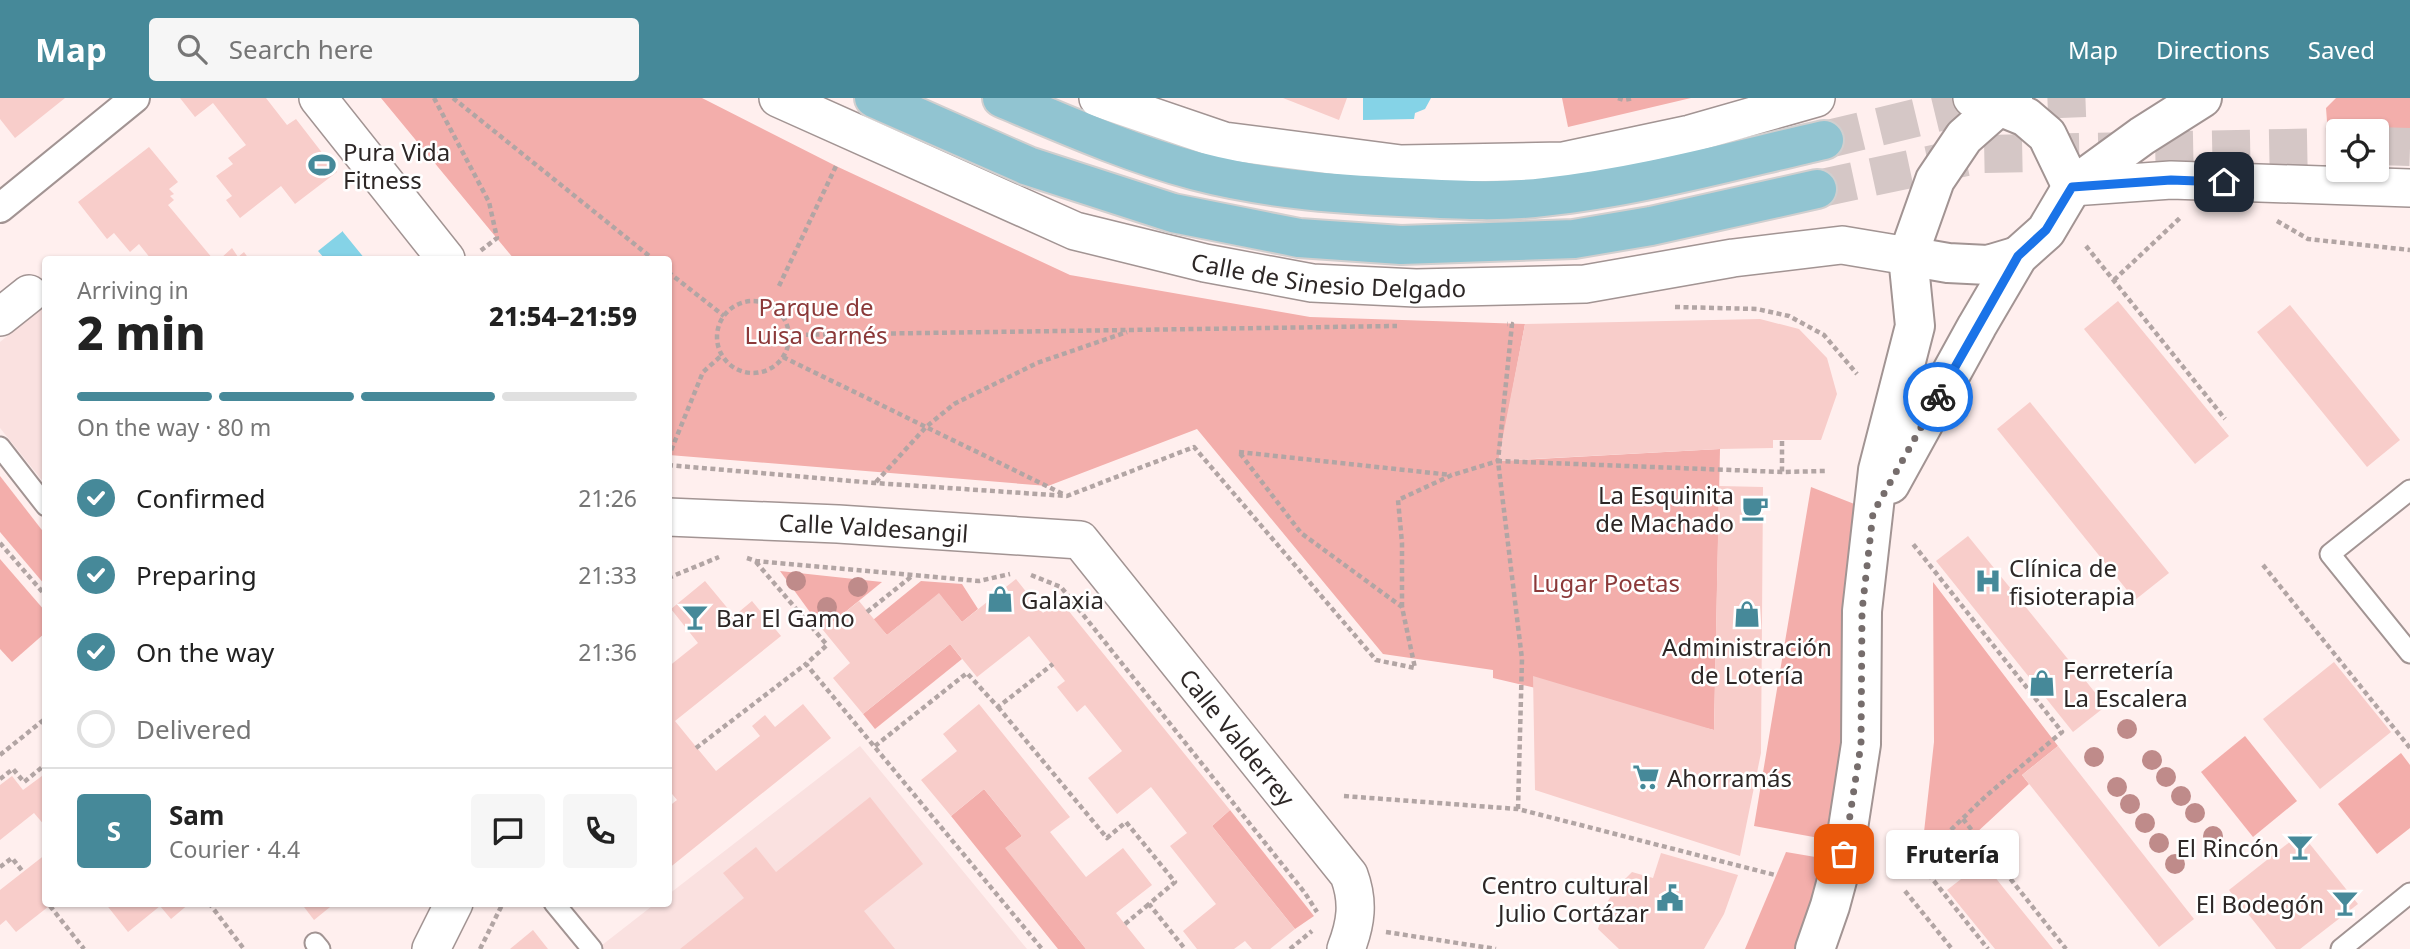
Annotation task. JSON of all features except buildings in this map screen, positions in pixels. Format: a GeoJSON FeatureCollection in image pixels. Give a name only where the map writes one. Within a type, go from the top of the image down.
{"type":"FeatureCollection","features":[{"type":"Feature","properties":{"kind":"main road","name":"Calle de Sinesio Delgado"},"geometry":{"type":"LineString","coordinates":[[874,98],[1041,170],[1173,213],[1299,238],[1401,245],[1574,239],[1651,226],[1817,189]]}},
{"type":"Feature","properties":{"kind":"main road"},"geometry":{"type":"LineString","coordinates":[[1003,98],[1113,145],[1197,171],[1307,191],[1381,197],[1480,200],[1543,197],[1620,185],[1824,140]]}},
{"type":"Feature","properties":{"kind":"street"},"geometry":{"type":"LineString","coordinates":[[0,208],[135,98]]}},
{"type":"Feature","properties":{"kind":"street"},"geometry":{"type":"LineString","coordinates":[[318,98],[444,256]]}},
{"type":"Feature","properties":{"kind":"street","name":"Calle de Sinesio Delgado"},"geometry":{"type":"LineString","coordinates":[[778,98],[1075,231],[1205,263],[1312,283],[1416,288],[1585,284],[1733,258],[1842,245],[1908,256]]}},
{"type":"Feature","properties":{"kind":"street"},"geometry":{"type":"LineString","coordinates":[[1098,98],[1224,141],[1401,164],[1563,161],[1690,134],[1816,98]]}},
{"type":"Feature","properties":{"kind":"street"},"geometry":{"type":"LineString","coordinates":[[1873,513],[1976,326],[2018,256],[2046,230],[2072,187],[2142,135],[2202,98]]}},
{"type":"Feature","properties":{"kind":"street"},"geometry":{"type":"LineString","coordinates":[[1815,949],[1844,854],[1859,756],[1862,611],[1878,470],[1915,326],[1908,256],[1935,180],[1964,137],[1994,101],[2026,117],[2047,135],[2072,187]]}},
{"type":"Feature","properties":{"kind":"street"},"geometry":{"type":"LineString","coordinates":[[2072,187],[2171,180],[2410,187]]}},
{"type":"Feature","properties":{"kind":"street"},"geometry":{"type":"LineString","coordinates":[[1908,256],[1948,263],[1988,265],[2018,256]]}},
{"type":"Feature","properties":{"kind":"street"},"geometry":{"type":"LineString","coordinates":[[0,317],[29,294]]}},
{"type":"Feature","properties":{"kind":"street","name":"Calle Valdesangil"},"geometry":{"type":"LineString","coordinates":[[672,517],[838,524],[1080,540]]}},
{"type":"Feature","properties":{"kind":"street","name":"Calle Valderrey"},"geometry":{"type":"LineString","coordinates":[[1080,540],[1349,875],[1357,906],[1341,933]]}},
{"type":"Feature","properties":{"kind":"street"},"geometry":{"type":"LineString","coordinates":[[431,949],[452,907]]}},
{"type":"Feature","properties":{"kind":"lane"},"geometry":{"type":"LineString","coordinates":[[0,447],[42,501]]}},
{"type":"Feature","properties":{"kind":"lane"},"geometry":{"type":"LineString","coordinates":[[2410,490],[2330,554],[2410,653]]}},
{"type":"Feature","properties":{"kind":"lane"},"geometry":{"type":"LineString","coordinates":[[2341,949],[2410,893]]}},
{"type":"Feature","properties":{"kind":"lane"},"geometry":{"type":"LineString","coordinates":[[557,907],[592,949]]}},
{"type":"Feature","properties":{"kind":"path"},"geometry":{"type":"LineString","coordinates":[[434,98],[488,202],[494,223],[497,238],[474,256]]}},
{"type":"Feature","properties":{"kind":"path"},"geometry":{"type":"LineString","coordinates":[[453,98],[649,256]]}},
{"type":"Feature","properties":{"kind":"path"},"geometry":{"type":"LineString","coordinates":[[1618,98],[1634,98]]}},
{"type":"Feature","properties":{"kind":"path"},"geometry":{"type":"LineString","coordinates":[[779,286],[840,155]]}},
{"type":"Feature","properties":{"kind":"path"},"geometry":{"type":"LineString","coordinates":[[2114,280],[2187,211]]}},
{"type":"Feature","properties":{"kind":"path"},"geometry":{"type":"LineString","coordinates":[[2276,220],[2308,239],[2410,250]]}},
{"type":"Feature","properties":{"kind":"path"},"geometry":{"type":"LineString","coordinates":[[2086,246],[2225,419]]}},
{"type":"Feature","properties":{"kind":"path"},"geometry":{"type":"LineString","coordinates":[[672,275],[724,316]]}},
{"type":"Feature","properties":{"kind":"path"},"geometry":{"type":"LineString","coordinates":[[764,302],[781,315],[789,335],[788,346],[775,366],[752,373],[740,371],[722,355],[718,328],[724,316],[735,306],[764,302]]}},
{"type":"Feature","properties":{"kind":"path"},"geometry":{"type":"LineString","coordinates":[[1664,307],[1757,309],[1789,316],[1824,335],[1857,374]]}},
{"type":"Feature","properties":{"kind":"path"},"geometry":{"type":"LineString","coordinates":[[1499,324],[1512,324],[1498,461],[1522,659],[1518,809]]}},
{"type":"Feature","properties":{"kind":"path"},"geometry":{"type":"LineString","coordinates":[[789,335],[1404,326]]}},
{"type":"Feature","properties":{"kind":"path"},"geometry":{"type":"LineString","coordinates":[[875,483],[926,427],[954,404],[1037,363],[1132,331]]}},
{"type":"Feature","properties":{"kind":"path"},"geometry":{"type":"LineString","coordinates":[[672,448],[703,372],[722,355]]}},
{"type":"Feature","properties":{"kind":"path"},"geometry":{"type":"LineString","coordinates":[[783,357],[1067,496]]}},
{"type":"Feature","properties":{"kind":"path"},"geometry":{"type":"LineString","coordinates":[[1782,441],[1782,472]]}},
{"type":"Feature","properties":{"kind":"path"},"geometry":{"type":"LineString","coordinates":[[1402,607],[1301,533],[1239,452],[1452,475]]}},
{"type":"Feature","properties":{"kind":"path"},"geometry":{"type":"LineString","coordinates":[[1415,668],[1402,607],[1402,543],[1398,500],[1452,475],[1498,461],[1782,472],[1825,471]]}},
{"type":"Feature","properties":{"kind":"path"},"geometry":{"type":"LineString","coordinates":[[0,543],[42,591]]}},
{"type":"Feature","properties":{"kind":"path"},"geometry":{"type":"LineString","coordinates":[[1908,871],[2062,732],[1913,544]]}},
{"type":"Feature","properties":{"kind":"path"},"geometry":{"type":"LineString","coordinates":[[672,576],[730,552]]}},
{"type":"Feature","properties":{"kind":"path"},"geometry":{"type":"LineString","coordinates":[[743,557],[756,561],[979,581],[1021,571],[1061,587],[1305,892],[1341,933],[1496,949]]}},
{"type":"Feature","properties":{"kind":"path"},"geometry":{"type":"LineString","coordinates":[[756,561],[827,645]]}},
{"type":"Feature","properties":{"kind":"path"},"geometry":{"type":"LineString","coordinates":[[2263,565],[2410,748]]}},
{"type":"Feature","properties":{"kind":"path"},"geometry":{"type":"LineString","coordinates":[[867,612],[913,575]]}},
{"type":"Feature","properties":{"kind":"path"},"geometry":{"type":"LineString","coordinates":[[696,748],[833,641]]}},
{"type":"Feature","properties":{"kind":"path"},"geometry":{"type":"LineString","coordinates":[[806,664],[1042,949]]}},
{"type":"Feature","properties":{"kind":"path"},"geometry":{"type":"LineString","coordinates":[[998,707],[1053,664]]}},
{"type":"Feature","properties":{"kind":"path"},"geometry":{"type":"LineString","coordinates":[[875,746],[967,673],[1107,838],[1126,822],[1175,882],[1125,924]]}},
{"type":"Feature","properties":{"kind":"path"},"geometry":{"type":"LineString","coordinates":[[0,755],[42,721]]}},
{"type":"Feature","properties":{"kind":"path"},"geometry":{"type":"LineString","coordinates":[[0,779],[13,769],[24,782],[42,767]]}},
{"type":"Feature","properties":{"kind":"path"},"geometry":{"type":"LineString","coordinates":[[1343,796],[1518,809],[1775,875]]}},
{"type":"Feature","properties":{"kind":"path"},"geometry":{"type":"LineString","coordinates":[[1963,819],[2066,949]]}},
{"type":"Feature","properties":{"kind":"path"},"geometry":{"type":"LineString","coordinates":[[0,867],[12,858],[23,872]]}},
{"type":"Feature","properties":{"kind":"path"},"geometry":{"type":"LineString","coordinates":[[1918,861],[1988,949]]}},
{"type":"Feature","properties":{"kind":"path"},"geometry":{"type":"LineString","coordinates":[[1905,891],[1952,949]]}},
{"type":"Feature","properties":{"kind":"path"},"geometry":{"type":"LineString","coordinates":[[1149,904],[1185,949]]}},
{"type":"Feature","properties":{"kind":"path"},"geometry":{"type":"LineString","coordinates":[[51,907],[84,949]]}},
{"type":"Feature","properties":{"kind":"path"},"geometry":{"type":"LineString","coordinates":[[212,907],[244,949]]}},
{"type":"Feature","properties":{"kind":"path"},"geometry":{"type":"LineString","coordinates":[[480,949],[501,907]]}},
{"type":"Feature","properties":{"kind":"path"},"geometry":{"type":"LineString","coordinates":[[1290,949],[1315,929]]}},
{"type":"Feature","properties":{"kind":"shaded area"},"geometry":{"type":"Polygon","coordinates":[[[42,307],[42,480],[0,428],[0,342],[42,307]]]}},
{"type":"Feature","properties":{"kind":"shaded area"},"geometry":{"type":"Polygon","coordinates":[[[860,746],[1027,949],[597,949],[651,907],[672,907],[672,892],[860,746]]]}},
{"type":"Feature","properties":{"kind":"green space","name":"Parque de Luisa Carnés"},"geometry":{"type":"Polygon","coordinates":[[[381,98],[702,98],[836,166],[1070,275],[1310,317],[1525,324],[1499,461],[1720,449],[1714,730],[1493,678],[1493,670],[1383,654],[1197,429],[1048,486],[672,455],[672,256],[512,256],[381,98]]]}},
{"type":"Feature","properties":{"kind":"green space"},"geometry":{"type":"Polygon","coordinates":[[[1562,98],[1691,98],[1568,127],[1562,98]]]}},
{"type":"Feature","properties":{"kind":"green space"},"geometry":{"type":"Polygon","coordinates":[[[2336,98],[2410,98],[2410,149],[2389,148],[2389,119],[2327,119],[2326,108],[2336,98]]]}},
{"type":"Feature","properties":{"kind":"green space"},"geometry":{"type":"Polygon","coordinates":[[[0,476],[42,530],[42,581],[0,532],[0,476]]]}},
{"type":"Feature","properties":{"kind":"green space"},"geometry":{"type":"Polygon","coordinates":[[[1811,487],[1862,507],[1847,630],[1838,808],[1830,840],[1754,826],[1811,487]]]}},
{"type":"Feature","properties":{"kind":"green space"},"geometry":{"type":"Polygon","coordinates":[[[0,559],[42,608],[42,636],[12,662],[0,649],[0,559]]]}},
{"type":"Feature","properties":{"kind":"green space"},"geometry":{"type":"Polygon","coordinates":[[[780,571],[882,582],[823,630],[780,571]]]}},
{"type":"Feature","properties":{"kind":"green space"},"geometry":{"type":"Polygon","coordinates":[[[921,581],[962,584],[978,609],[962,622],[939,594],[887,635],[873,620],[921,581]]]}},
{"type":"Feature","properties":{"kind":"green space"},"geometry":{"type":"Polygon","coordinates":[[[1933,582],[2058,746],[2022,775],[2029,784],[1947,860],[1924,832],[1934,742],[1933,582]]]}},
{"type":"Feature","properties":{"kind":"green space"},"geometry":{"type":"Polygon","coordinates":[[[950,644],[962,659],[875,729],[863,714],[950,644]]]}},
{"type":"Feature","properties":{"kind":"green space"},"geometry":{"type":"Polygon","coordinates":[[[2245,736],[2297,801],[2253,837],[2201,772],[2245,736]]]}},
{"type":"Feature","properties":{"kind":"green space"},"geometry":{"type":"Polygon","coordinates":[[[2401,753],[2410,765],[2410,828],[2377,854],[2338,804],[2401,753]]]}},
{"type":"Feature","properties":{"kind":"green space"},"geometry":{"type":"Polygon","coordinates":[[[984,789],[1022,836],[1006,848],[1086,949],[1058,949],[951,816],[984,789]]]}},
{"type":"Feature","properties":{"kind":"green space"},"geometry":{"type":"Polygon","coordinates":[[[1230,810],[1314,916],[1295,929],[1212,826],[1230,810]]]}},
{"type":"Feature","properties":{"kind":"green space"},"geometry":{"type":"Polygon","coordinates":[[[1786,852],[1833,860],[1804,949],[1745,949],[1786,852]]]}},
{"type":"Feature","properties":{"kind":"water"},"geometry":{"type":"Polygon","coordinates":[[[1363,98],[1431,98],[1425,109],[1415,113],[1414,119],[1363,120],[1363,98]]]}},
{"type":"Feature","properties":{"kind":"water"},"geometry":{"type":"Polygon","coordinates":[[[343,231],[363,256],[322,256],[318,251],[343,231]]]}},
{"type":"Feature","properties":{"kind":"tunnel"},"geometry":{"type":"LineString","coordinates":[[1824,140],[1982,102],[2089,98]]}},
{"type":"Feature","properties":{"kind":"tunnel"},"geometry":{"type":"LineString","coordinates":[[2389,146],[2410,147]]}},
{"type":"Feature","properties":{"kind":"tunnel"},"geometry":{"type":"LineString","coordinates":[[1817,189],[1980,154],[2326,147]]}},
{"type":"Feature","properties":{"kind":"way so far"},"geometry":{"type":"LineString","coordinates":[[1844,854],[1861,744],[1862,611],[1873,513],[1938,397]]}},
{"type":"Feature","properties":{"kind":"place","name":"Pura Vida Fitness"},"geometry":{"type":"Point","coordinates":[322,165]}},
{"type":"Feature","properties":{"kind":"place","name":"La Esquinita de Machado"},"geometry":{"type":"Point","coordinates":[1755,508]}},
{"type":"Feature","properties":{"kind":"place","name":"Clínica de fisioterapia"},"geometry":{"type":"Point","coordinates":[1988,581]}},
{"type":"Feature","properties":{"kind":"place","name":"Galaxia"},"geometry":{"type":"Point","coordinates":[1000,599]}},
{"type":"Feature","properties":{"kind":"place","name":"Administración de Lotería"},"geometry":{"type":"Point","coordinates":[1747,614]}},
{"type":"Feature","properties":{"kind":"place","name":"Bar El Gamo"},"geometry":{"type":"Point","coordinates":[695,617]}},
{"type":"Feature","properties":{"kind":"place","name":"Ferretería La Escalera"},"geometry":{"type":"Point","coordinates":[2042,683]}},
{"type":"Feature","properties":{"kind":"place","name":"Ahorramás"},"geometry":{"type":"Point","coordinates":[1646,777]}},
{"type":"Feature","properties":{"kind":"place","name":"El Rincón"},"geometry":{"type":"Point","coordinates":[2300,847]}},
{"type":"Feature","properties":{"kind":"place","name":"Frutería"},"geometry":{"type":"Point","coordinates":[1844,854]}},
{"type":"Feature","properties":{"kind":"place","name":"Centro cultural Julio Cortázar"},"geometry":{"type":"Point","coordinates":[1670,898]}},
{"type":"Feature","properties":{"kind":"place","name":"El Bodegón"},"geometry":{"type":"Point","coordinates":[2345,903]}},
{"type":"Feature","properties":{"kind":"route"},"geometry":{"type":"LineString","coordinates":[[1938,397],[2018,256],[2046,230],[2072,187],[2171,180],[2224,182]]}},
{"type":"Feature","properties":{"kind":"park label","name":"Lugar Poetas"},"geometry":{"type":"Point","coordinates":[1606,582]}}]}
